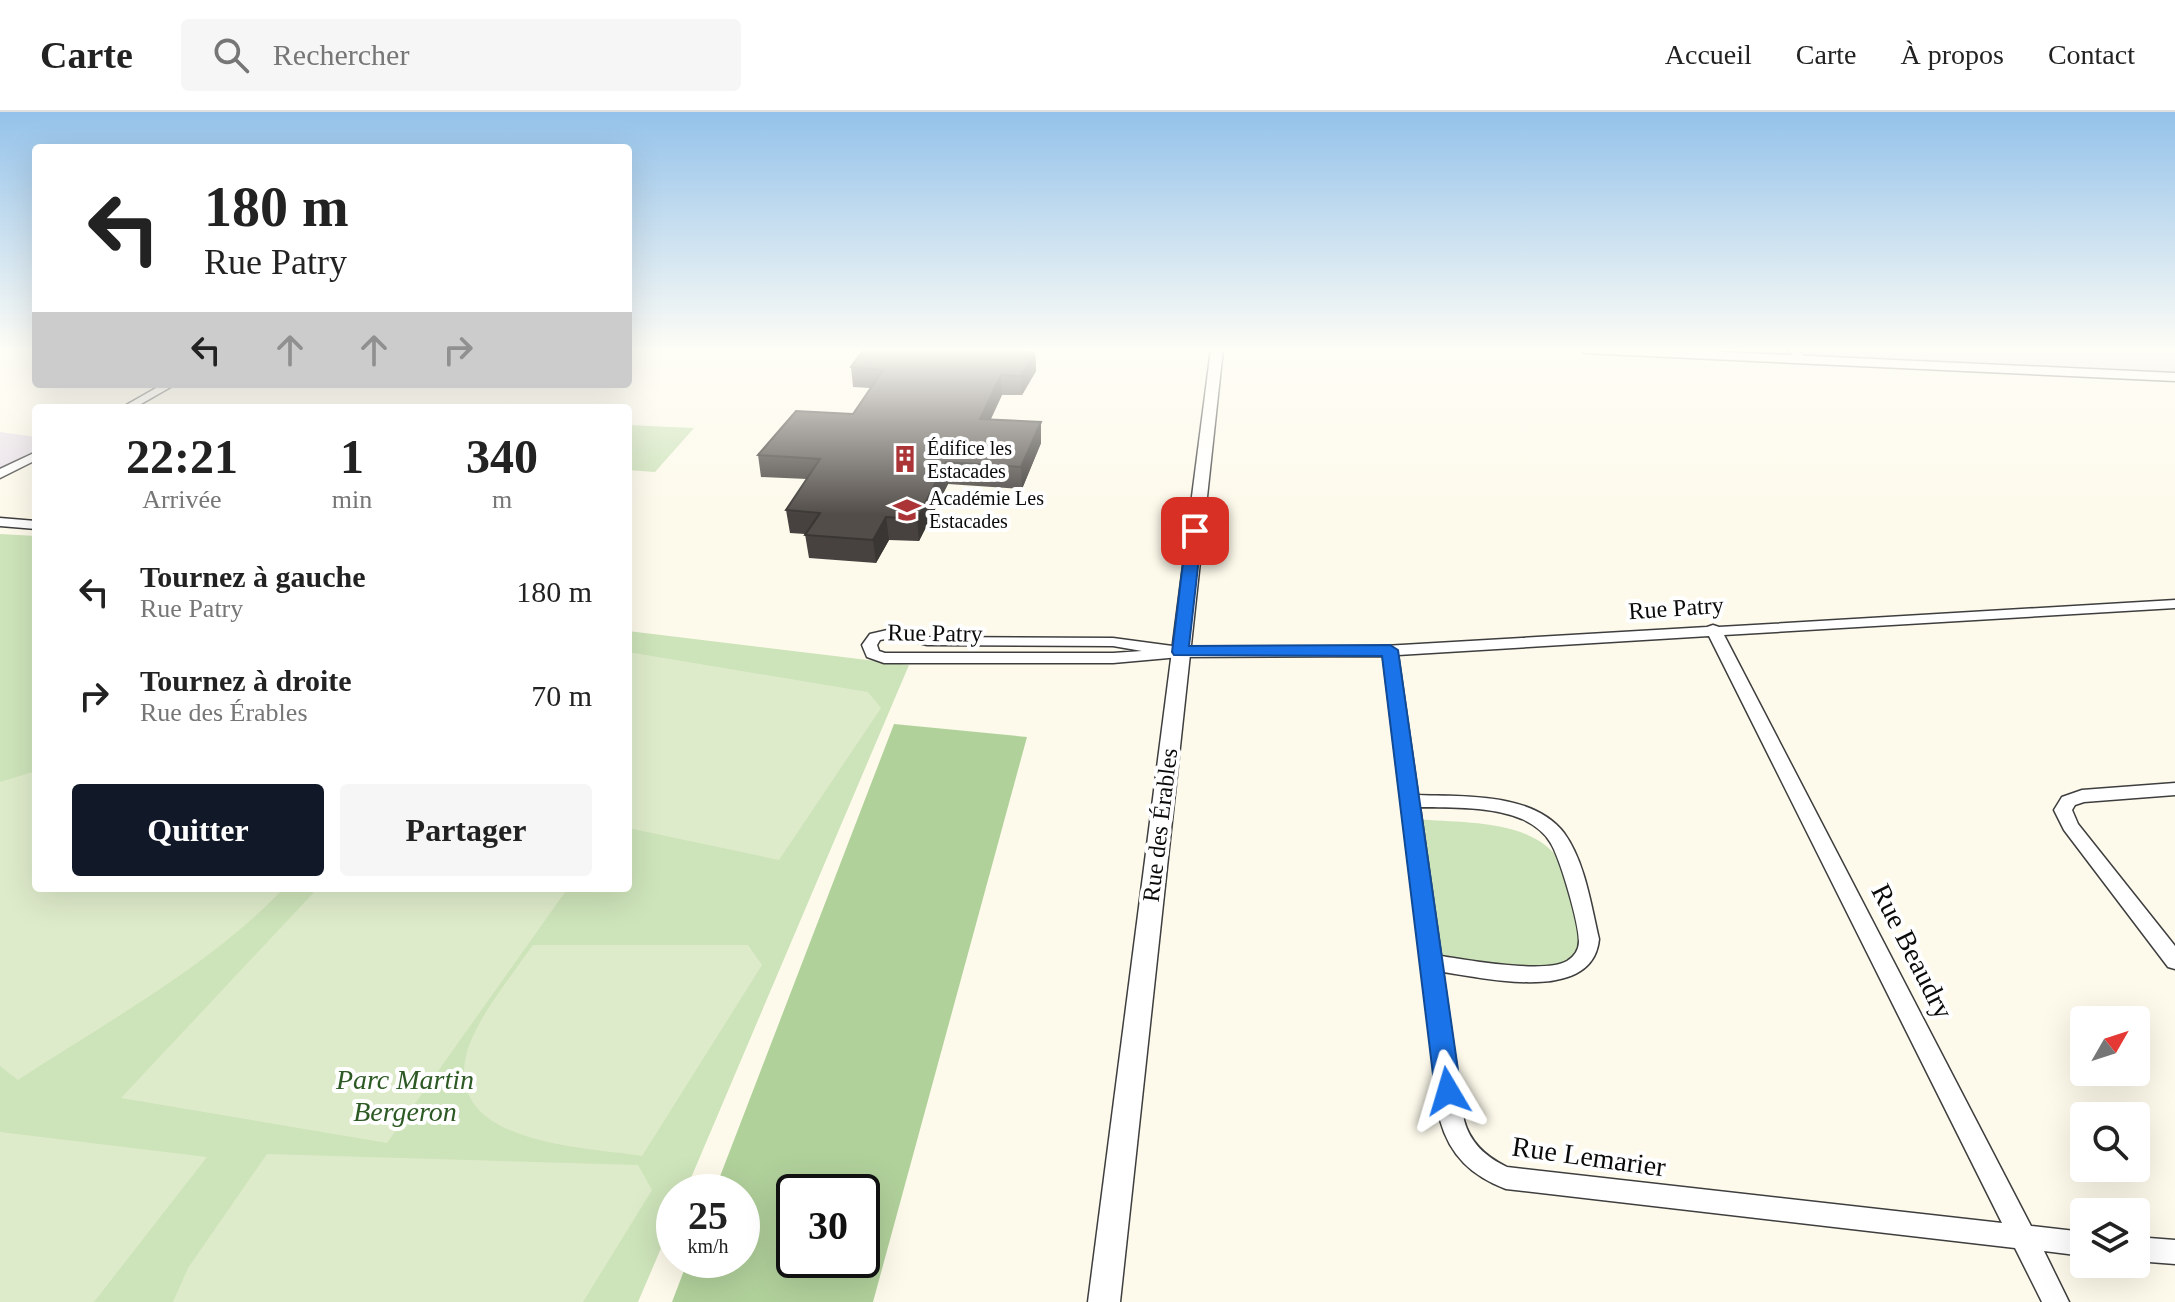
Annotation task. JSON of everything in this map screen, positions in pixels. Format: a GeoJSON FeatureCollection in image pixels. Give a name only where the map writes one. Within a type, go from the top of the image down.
{"type":"FeatureCollection","features":[{"type":"Feature","properties":{"kind":"street","name":"Rue des Érables"},"geometry":{"type":"LineString","coordinates":[[1104,1302],[1210,405]]}},
{"type":"Feature","properties":{"kind":"street"},"geometry":{"type":"LineString","coordinates":[[0,474],[32,457]]}},
{"type":"Feature","properties":{"kind":"street"},"geometry":{"type":"LineString","coordinates":[[0,522],[32,525]]}},
{"type":"Feature","properties":{"kind":"street","name":"Rue Patry"},"geometry":{"type":"LineString","coordinates":[[1180,652],[1113,642],[927,641],[896,632],[875,637],[869,645],[872,654],[884,658],[1113,658],[1180,652],[1390,650],[2175,604]]}},
{"type":"Feature","properties":{"kind":"street","name":"Rue Beaudry"},"geometry":{"type":"LineString","coordinates":[[1713,629],[2056,1302]]}},
{"type":"Feature","properties":{"kind":"street","name":"Rue Lemarier"},"geometry":{"type":"LineString","coordinates":[[1390,650],[1454,1129],[1469,1154],[1493,1173],[1506,1178],[2070,1243]]}},
{"type":"Feature","properties":{"kind":"street"},"geometry":{"type":"LineString","coordinates":[[2175,789],[2082,796],[2068,801],[2063,810],[2070,826],[2175,961]]}},
{"type":"Feature","properties":{"kind":"street"},"geometry":{"type":"LineString","coordinates":[[1410,801],[1511,808],[1545,825],[1559,841],[1589,939],[1587,952],[1580,963],[1554,973],[1433,963]]}},
{"type":"Feature","properties":{"kind":"street"},"geometry":{"type":"LineString","coordinates":[[2150,1250],[2175,1252]]}},
{"type":"Feature","properties":{"kind":"shaded area"},"geometry":{"type":"Polygon","coordinates":[[[0,432],[32,436],[32,459],[0,476],[0,432]]]}},
{"type":"Feature","properties":{"kind":"green space"},"geometry":{"type":"Polygon","coordinates":[[[632,425],[694,428],[655,472],[632,470],[632,425]]]}},
{"type":"Feature","properties":{"kind":"green space","name":"Parc Martin Bergeron"},"geometry":{"type":"Polygon","coordinates":[[[0,534],[32,536],[32,892],[632,892],[632,631],[909,665],[693,1174],[656,1174],[656,1260],[638,1302],[0,1302],[0,534]]]}},
{"type":"Feature","properties":{"kind":"green space"},"geometry":{"type":"Polygon","coordinates":[[[632,653],[868,692],[881,708],[779,860],[632,829],[632,653]]]}},
{"type":"Feature","properties":{"kind":"green space"},"geometry":{"type":"Polygon","coordinates":[[[894,724],[1027,737],[880,1276],[880,1174],[776,1174],[776,1278],[880,1278],[873,1302],[672,1302],[681,1278],[760,1278],[760,1174],[721,1174],[894,724]]]}},
{"type":"Feature","properties":{"kind":"green space"},"geometry":{"type":"Polygon","coordinates":[[[32,772],[32,892],[280,892],[225,942],[192,967],[18,1080],[0,1066],[0,782],[32,772]]]}},
{"type":"Feature","properties":{"kind":"green space"},"geometry":{"type":"Polygon","coordinates":[[[1416,819],[1503,827],[1524,833],[1542,843],[1557,857],[1571,885],[1581,955],[1564,978],[1434,965],[1416,819]]]}},
{"type":"Feature","properties":{"kind":"green space"},"geometry":{"type":"Polygon","coordinates":[[[314,892],[565,892],[387,1143],[121,1098],[314,892]]]}},
{"type":"Feature","properties":{"kind":"green space"},"geometry":{"type":"Polygon","coordinates":[[[533,945],[748,945],[762,965],[642,1156],[556,1144],[526,1136],[498,1124],[477,1108],[466,1085],[466,1056],[470,1042],[495,999],[533,945]]]}},
{"type":"Feature","properties":{"kind":"green space"},"geometry":{"type":"Polygon","coordinates":[[[0,1132],[207,1157],[94,1302],[0,1302],[0,1132]]]}},
{"type":"Feature","properties":{"kind":"green space"},"geometry":{"type":"Polygon","coordinates":[[[267,1154],[638,1165],[652,1190],[583,1302],[173,1302],[188,1268],[267,1154]]]}},
{"type":"Feature","properties":{"kind":"building"},"geometry":{"type":"Polygon","coordinates":[[[859,405],[987,405],[980,419],[1041,422],[1021,467],[946,462],[917,519],[886,517],[873,540],[805,535],[820,513],[786,510],[820,459],[758,455],[796,411],[853,414],[859,405]]]}},
{"type":"Feature","properties":{"kind":"place","name":"Édifice les Estacades"},"geometry":{"type":"Point","coordinates":[905,459]}},
{"type":"Feature","properties":{"kind":"place","name":"Académie Les Estacades"},"geometry":{"type":"Point","coordinates":[907,510]}},
{"type":"Feature","properties":{"kind":"route"},"geometry":{"type":"LineString","coordinates":[[1195,531],[1180,652],[1390,650],[1448,1091]]}}]}
